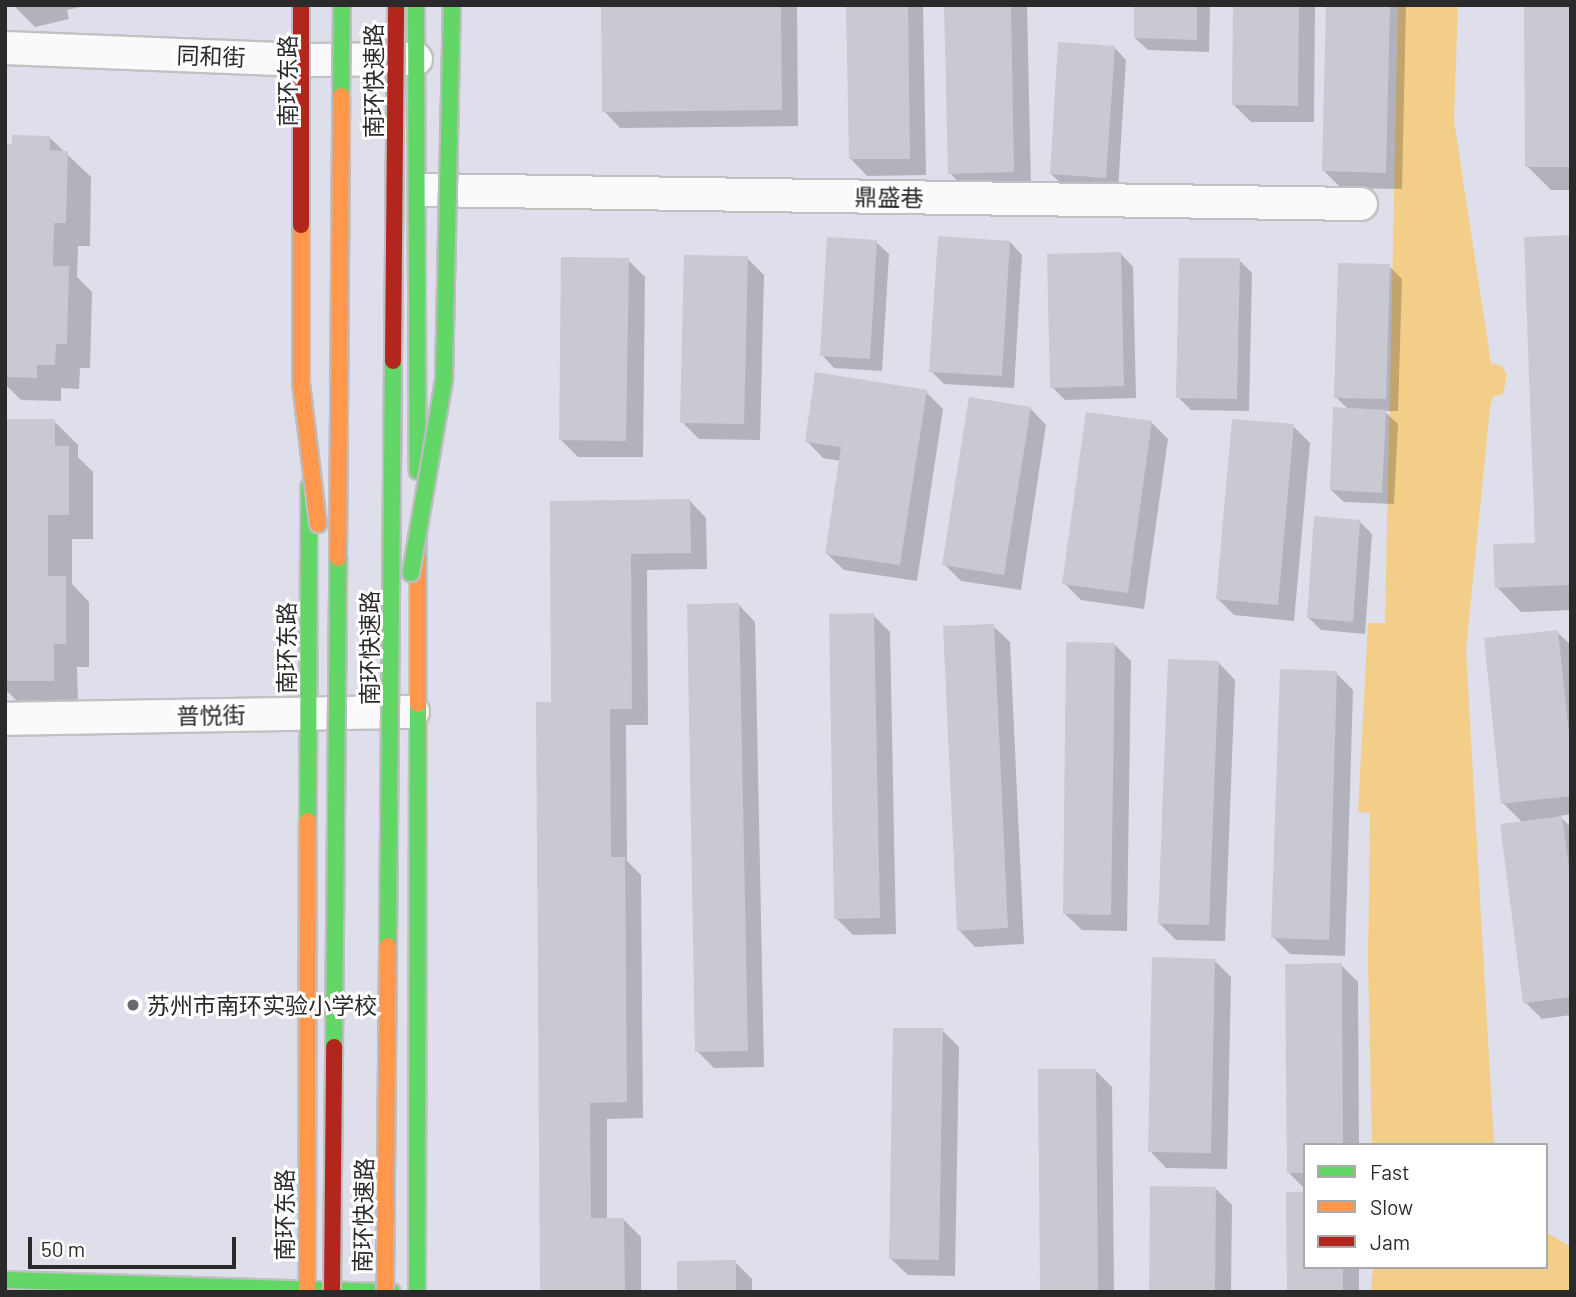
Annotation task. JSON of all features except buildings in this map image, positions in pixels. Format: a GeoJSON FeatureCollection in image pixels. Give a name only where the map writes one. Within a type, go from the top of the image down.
{"type":"FeatureCollection","features":[{"type":"Feature","properties":{"kind":"main road"},"geometry":{"type":"LineString","coordinates":[[301,5],[301,383],[338,684]]}},
{"type":"Feature","properties":{"kind":"main road","name":"南环东路"},"geometry":{"type":"LineString","coordinates":[[307,1289],[310,5]]}},
{"type":"Feature","properties":{"kind":"main road","name":"南环快速路"},"geometry":{"type":"LineString","coordinates":[[332,1292],[342,5]]}},
{"type":"Feature","properties":{"kind":"main road","name":"南环快速路"},"geometry":{"type":"LineString","coordinates":[[385,1292],[396,5]]}},
{"type":"Feature","properties":{"kind":"main road"},"geometry":{"type":"LineString","coordinates":[[416,5],[417,1292]]}},
{"type":"Feature","properties":{"kind":"main road"},"geometry":{"type":"LineString","coordinates":[[392,685],[444,379],[452,5]]}},
{"type":"Feature","properties":{"kind":"main road"},"geometry":{"type":"LineString","coordinates":[[5,1280],[392,1292]]}},
{"type":"Feature","properties":{"kind":"street","name":"同和街"},"geometry":{"type":"LineString","coordinates":[[5,48],[310,60],[416,59]]}},
{"type":"Feature","properties":{"kind":"street","name":"鼎盛巷"},"geometry":{"type":"LineString","coordinates":[[417,190],[1362,204]]}},
{"type":"Feature","properties":{"kind":"street","name":"普悦街"},"geometry":{"type":"LineString","coordinates":[[5,719],[417,712]]}},
{"type":"Feature","properties":{"kind":"shaded area"},"geometry":{"type":"Polygon","coordinates":[[[1398,5],[1458,5],[1454,121],[1491,363],[1502,366],[1507,375],[1503,394],[1493,397],[1490,407],[1466,651],[1494,1143],[1372,1143],[1368,961],[1370,813],[1358,812],[1368,623],[1385,623],[1398,5]]]}},
{"type":"Feature","properties":{"kind":"shaded area"},"geometry":{"type":"Polygon","coordinates":[[[1548,1233],[1571,1247],[1571,1292],[1371,1292],[1373,1269],[1548,1269],[1548,1233]]]}},
{"type":"Feature","properties":{"kind":"traffic: fast"},"geometry":{"type":"LineString","coordinates":[[341,96],[342,5]]}},
{"type":"Feature","properties":{"kind":"traffic: fast"},"geometry":{"type":"LineString","coordinates":[[416,5],[418,471]]}},
{"type":"Feature","properties":{"kind":"traffic: fast"},"geometry":{"type":"LineString","coordinates":[[411,573],[444,379],[452,5]]}},
{"type":"Feature","properties":{"kind":"traffic: fast"},"geometry":{"type":"LineString","coordinates":[[388,946],[393,361]]}},
{"type":"Feature","properties":{"kind":"traffic: fast"},"geometry":{"type":"LineString","coordinates":[[308,821],[309,487]]}},
{"type":"Feature","properties":{"kind":"traffic: fast"},"geometry":{"type":"LineString","coordinates":[[334,1047],[338,558]]}},
{"type":"Feature","properties":{"kind":"traffic: fast"},"geometry":{"type":"LineString","coordinates":[[417,1292],[418,704]]}},
{"type":"Feature","properties":{"kind":"traffic: fast"},"geometry":{"type":"LineString","coordinates":[[5,1280],[392,1292]]}},
{"type":"Feature","properties":{"kind":"traffic: slow"},"geometry":{"type":"LineString","coordinates":[[338,558],[341,96]]}},
{"type":"Feature","properties":{"kind":"traffic: slow"},"geometry":{"type":"LineString","coordinates":[[301,225],[301,383],[318,524]]}},
{"type":"Feature","properties":{"kind":"traffic: slow"},"geometry":{"type":"LineString","coordinates":[[418,538],[418,704]]}},
{"type":"Feature","properties":{"kind":"traffic: slow"},"geometry":{"type":"LineString","coordinates":[[307,1292],[308,821]]}},
{"type":"Feature","properties":{"kind":"traffic: slow"},"geometry":{"type":"LineString","coordinates":[[385,1292],[388,946]]}},
{"type":"Feature","properties":{"kind":"traffic: jam"},"geometry":{"type":"LineString","coordinates":[[301,5],[301,225]]}},
{"type":"Feature","properties":{"kind":"traffic: jam"},"geometry":{"type":"LineString","coordinates":[[393,361],[396,5]]}},
{"type":"Feature","properties":{"kind":"traffic: jam"},"geometry":{"type":"LineString","coordinates":[[332,1292],[334,1047]]}},
{"type":"Feature","properties":{"kind":"place","name":"苏州市南环实验小学校"},"geometry":{"type":"Point","coordinates":[133,1005]}}]}
